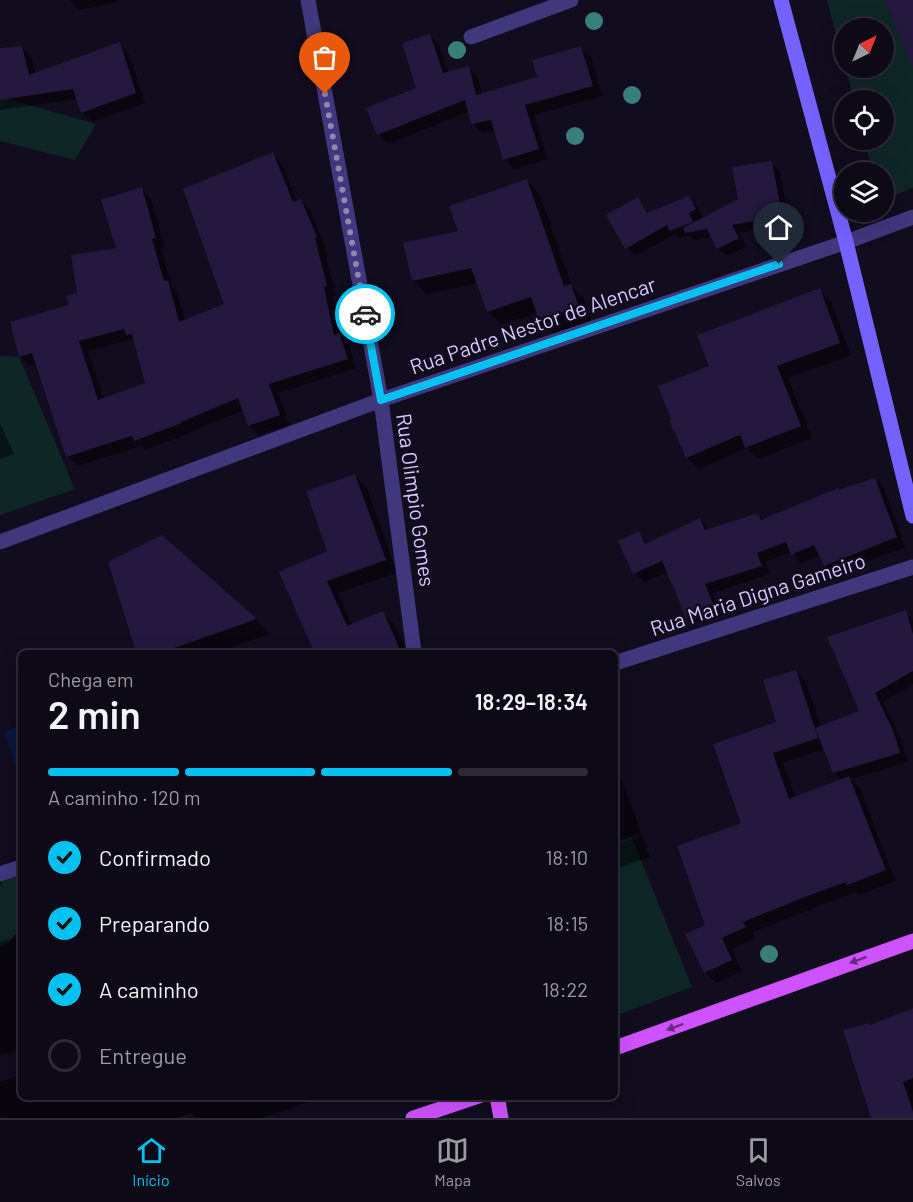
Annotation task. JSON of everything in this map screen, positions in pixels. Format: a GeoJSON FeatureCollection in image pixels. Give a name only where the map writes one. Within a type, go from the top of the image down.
{"type":"FeatureCollection","features":[{"type":"Feature","properties":{"kind":"main road"},"geometry":{"type":"LineString","coordinates":[[781,0],[846,242],[913,516]]}},
{"type":"Feature","properties":{"kind":"main road"},"geometry":{"type":"LineString","coordinates":[[618,1047],[913,941]]}},
{"type":"Feature","properties":{"kind":"main road"},"geometry":{"type":"LineString","coordinates":[[413,1118],[467,1100]]}},
{"type":"Feature","properties":{"kind":"main road"},"geometry":{"type":"LineString","coordinates":[[498,1100],[501,1118]]}},
{"type":"Feature","properties":{"kind":"street","name":"Rua Olimpio Gomes"},"geometry":{"type":"LineString","coordinates":[[308,0],[381,400],[414,650]]}},
{"type":"Feature","properties":{"kind":"street"},"geometry":{"type":"LineString","coordinates":[[471,37],[571,0]]}},
{"type":"Feature","properties":{"kind":"street","name":"Rua Padre Nestor de Alencar"},"geometry":{"type":"LineString","coordinates":[[0,542],[381,400],[846,242],[913,217]]}},
{"type":"Feature","properties":{"kind":"street","name":"Rua Maria Digna Gameiro"},"geometry":{"type":"LineString","coordinates":[[618,662],[913,567]]}},
{"type":"Feature","properties":{"kind":"street"},"geometry":{"type":"LineString","coordinates":[[0,874],[18,868]]}},
{"type":"Feature","properties":{"kind":"green space"},"geometry":{"type":"Polygon","coordinates":[[[827,0],[913,0],[913,188],[894,196],[894,162],[870,162],[867,150],[894,150],[894,90],[851,90],[848,78],[894,78],[894,18],[834,18],[834,27],[827,0]]]}},
{"type":"Feature","properties":{"kind":"green space"},"geometry":{"type":"Polygon","coordinates":[[[0,97],[96,124],[75,160],[0,141],[0,97]]]}},
{"type":"Feature","properties":{"kind":"green space"},"geometry":{"type":"Polygon","coordinates":[[[0,356],[19,357],[75,489],[0,515],[0,356]]]}},
{"type":"Feature","properties":{"kind":"green space"},"geometry":{"type":"Polygon","coordinates":[[[632,838],[692,987],[618,1015],[618,843],[632,838]]]}},
{"type":"Feature","properties":{"kind":"green space"},"geometry":{"type":"Polygon","coordinates":[[[18,873],[18,931],[8,944],[0,946],[0,886],[3,879],[18,873]]]}},
{"type":"Feature","properties":{"kind":"water"},"geometry":{"type":"Polygon","coordinates":[[[18,727],[18,766],[16,766],[3,731],[18,727]]]}},
{"type":"Feature","properties":{"kind":"building"},"geometry":{"type":"Polygon","coordinates":[[[885,0],[913,0],[912,67],[894,18],[885,0]]]}},
{"type":"Feature","properties":{"kind":"building"},"geometry":{"type":"Polygon","coordinates":[[[430,34],[443,73],[469,66],[476,95],[537,77],[532,60],[581,46],[593,86],[525,105],[539,149],[503,160],[491,120],[471,124],[465,100],[377,135],[366,108],[416,88],[402,43],[430,34]]]}},
{"type":"Feature","properties":{"kind":"building"},"geometry":{"type":"Polygon","coordinates":[[[120,42],[136,93],[81,113],[73,89],[0,100],[0,48],[22,46],[29,75],[120,42]]]}},
{"type":"Feature","properties":{"kind":"building"},"geometry":{"type":"Polygon","coordinates":[[[273,152],[293,202],[301,199],[317,237],[315,238],[327,286],[324,287],[334,335],[339,333],[348,359],[269,384],[280,415],[248,426],[238,398],[134,441],[132,436],[66,457],[32,353],[19,357],[10,322],[69,305],[66,296],[77,293],[71,255],[116,248],[101,200],[142,187],[156,238],[152,239],[164,281],[168,280],[179,322],[224,304],[183,189],[273,152]],[[124,329],[79,341],[98,400],[145,383],[132,334],[126,335],[124,329]]]}},
{"type":"Feature","properties":{"kind":"building"},"geometry":{"type":"Polygon","coordinates":[[[772,161],[782,216],[732,225],[739,238],[717,249],[707,229],[685,233],[683,228],[738,199],[732,167],[772,161]]]}},
{"type":"Feature","properties":{"kind":"building"},"geometry":{"type":"Polygon","coordinates":[[[527,179],[564,286],[571,284],[579,307],[539,320],[531,297],[487,312],[471,268],[412,281],[403,243],[458,231],[449,206],[527,179]]]}},
{"type":"Feature","properties":{"kind":"building"},"geometry":{"type":"Polygon","coordinates":[[[689,196],[696,209],[689,213],[693,222],[670,231],[667,225],[625,249],[606,215],[638,197],[647,213],[689,196]]]}},
{"type":"Feature","properties":{"kind":"building"},"geometry":{"type":"Polygon","coordinates":[[[820,288],[840,343],[777,366],[801,426],[745,448],[740,435],[686,458],[669,420],[671,419],[658,386],[709,366],[697,335],[820,288]]]}},
{"type":"Feature","properties":{"kind":"building"},"geometry":{"type":"Polygon","coordinates":[[[355,474],[386,560],[327,581],[347,626],[383,611],[400,650],[313,650],[279,572],[327,551],[306,491],[355,474]]]}},
{"type":"Feature","properties":{"kind":"building"},"geometry":{"type":"Polygon","coordinates":[[[875,478],[897,537],[824,566],[814,545],[791,555],[786,542],[757,553],[762,566],[705,584],[713,604],[685,615],[662,561],[633,574],[618,541],[639,531],[645,544],[700,518],[705,530],[758,513],[761,520],[838,488],[839,490],[875,478]]]}},
{"type":"Feature","properties":{"kind":"building"},"geometry":{"type":"Polygon","coordinates":[[[162,535],[257,619],[169,650],[135,650],[108,562],[162,535]]]}},
{"type":"Feature","properties":{"kind":"building"},"geometry":{"type":"Polygon","coordinates":[[[906,610],[913,634],[913,671],[875,693],[893,730],[900,753],[833,773],[815,728],[859,711],[827,637],[906,610]]]}},
{"type":"Feature","properties":{"kind":"building"},"geometry":{"type":"Polygon","coordinates":[[[796,670],[818,738],[773,753],[789,799],[849,776],[886,870],[847,885],[846,882],[810,895],[743,922],[746,927],[722,938],[732,960],[704,973],[685,934],[705,925],[677,846],[741,823],[713,744],[776,722],[763,680],[796,670]]]}},
{"type":"Feature","properties":{"kind":"building"},"geometry":{"type":"Polygon","coordinates":[[[913,1008],[913,1078],[903,1082],[913,1118],[871,1118],[843,1030],[869,1023],[870,1025],[913,1008]]]}},
{"type":"Feature","properties":{"kind":"way so far"},"geometry":{"type":"LineString","coordinates":[[325,94],[365,314]]}},
{"type":"Feature","properties":{"kind":"route"},"geometry":{"type":"LineString","coordinates":[[365,314],[381,400],[779,264]]}}]}
